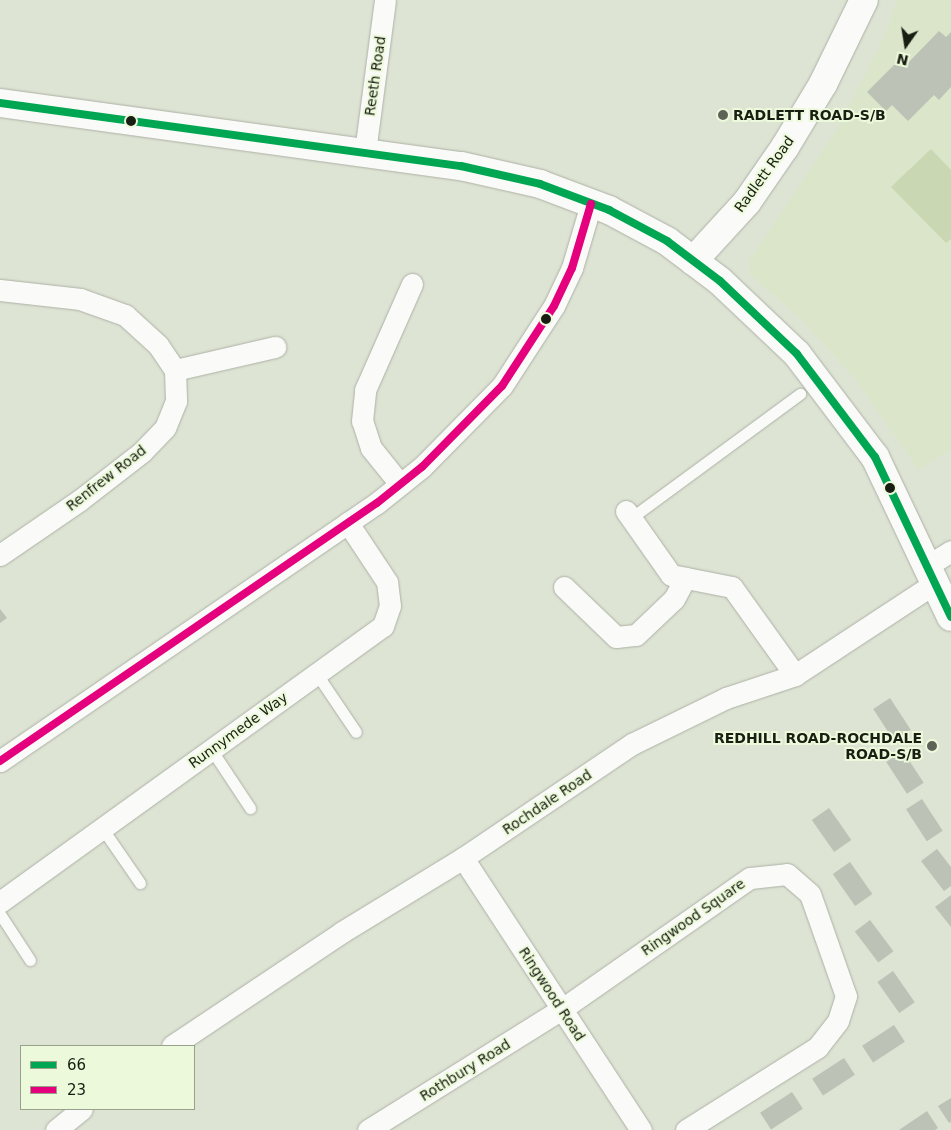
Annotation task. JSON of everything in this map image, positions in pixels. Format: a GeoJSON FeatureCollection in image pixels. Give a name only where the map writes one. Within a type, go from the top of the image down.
{"type":"FeatureCollection","features":[{"type":"Feature","properties":{"kind":"street","name":"Reeth Road"},"geometry":{"type":"LineString","coordinates":[[365,152],[385,0]]}},
{"type":"Feature","properties":{"kind":"street","name":"Radlett Road"},"geometry":{"type":"LineString","coordinates":[[693,260],[747,202],[785,147],[823,84],[864,0]]}},
{"type":"Feature","properties":{"kind":"street"},"geometry":{"type":"LineString","coordinates":[[0,103],[461,166],[540,184],[591,204],[667,241],[720,281],[797,354],[875,457],[951,617]]}},
{"type":"Feature","properties":{"kind":"street"},"geometry":{"type":"LineString","coordinates":[[0,761],[348,523],[400,484],[468,422],[502,386],[554,306],[572,268],[591,204]]}},
{"type":"Feature","properties":{"kind":"street"},"geometry":{"type":"LineString","coordinates":[[400,484],[370,448],[362,421],[365,390],[412,284]]}},
{"type":"Feature","properties":{"kind":"street"},"geometry":{"type":"LineString","coordinates":[[0,290],[80,299],[125,315],[158,344],[175,370],[274,347]]}},
{"type":"Feature","properties":{"kind":"street","name":"Renfrew Road"},"geometry":{"type":"LineString","coordinates":[[0,555],[80,500],[142,452],[165,428],[176,401],[175,370]]}},
{"type":"Feature","properties":{"kind":"street"},"geometry":{"type":"LineString","coordinates":[[629,514],[671,575],[732,587],[795,674]]}},
{"type":"Feature","properties":{"kind":"street","name":"Runnymede Way"},"geometry":{"type":"LineString","coordinates":[[0,902],[383,626],[390,606],[387,582],[348,523]]}},
{"type":"Feature","properties":{"kind":"street","name":"Rochdale Road"},"geometry":{"type":"LineString","coordinates":[[173,1045],[342,932],[463,858],[632,744],[726,698],[795,674],[931,575],[951,551]]}},
{"type":"Feature","properties":{"kind":"street"},"geometry":{"type":"LineString","coordinates":[[564,586],[616,637],[636,635],[674,599],[685,578]]}},
{"type":"Feature","properties":{"kind":"street","name":"Ringwood Road"},"geometry":{"type":"LineString","coordinates":[[463,858],[641,1130]]}},
{"type":"Feature","properties":{"kind":"street","name":"Ringwood Square"},"geometry":{"type":"LineString","coordinates":[[562,1009],[750,878],[787,874],[810,894],[846,996],[838,1021],[818,1046],[686,1130]]}},
{"type":"Feature","properties":{"kind":"street","name":"Rothbury Road"},"geometry":{"type":"LineString","coordinates":[[368,1130],[562,1009]]}},
{"type":"Feature","properties":{"kind":"street"},"geometry":{"type":"LineString","coordinates":[[56,1130],[81,1110]]}},
{"type":"Feature","properties":{"kind":"lane"},"geometry":{"type":"LineString","coordinates":[[629,514],[800,394]]}},
{"type":"Feature","properties":{"kind":"lane"},"geometry":{"type":"LineString","coordinates":[[316,673],[356,732]]}},
{"type":"Feature","properties":{"kind":"lane"},"geometry":{"type":"LineString","coordinates":[[211,749],[250,808]]}},
{"type":"Feature","properties":{"kind":"lane"},"geometry":{"type":"LineString","coordinates":[[102,828],[140,884]]}},
{"type":"Feature","properties":{"kind":"lane"},"geometry":{"type":"LineString","coordinates":[[0,914],[30,960]]}},
{"type":"Feature","properties":{"kind":"shaded area"},"geometry":{"type":"Polygon","coordinates":[[[898,0],[951,0],[951,449],[919,470],[855,379],[805,323],[752,276],[749,261],[837,129],[878,51],[898,0]]]}},
{"type":"Feature","properties":{"kind":"shaded area"},"geometry":{"type":"Polygon","coordinates":[[[931,149],[951,170],[951,239],[946,243],[891,187],[931,149]]]}},
{"type":"Feature","properties":{"kind":"building"},"geometry":{"type":"Polygon","coordinates":[[[939,31],[946,37],[951,32],[951,87],[939,100],[934,95],[908,121],[892,105],[886,111],[867,92],[901,58],[907,64],[939,31]]]}},
{"type":"Feature","properties":{"kind":"building"},"geometry":{"type":"Polygon","coordinates":[[[0,609],[7,618],[0,623],[0,609]]]}},
{"type":"Feature","properties":{"kind":"building"},"geometry":{"type":"Polygon","coordinates":[[[890,698],[911,730],[894,741],[873,709],[890,698]]]}},
{"type":"Feature","properties":{"kind":"building"},"geometry":{"type":"Polygon","coordinates":[[[903,751],[924,783],[907,794],[886,762],[903,751]]]}},
{"type":"Feature","properties":{"kind":"building"},"geometry":{"type":"Polygon","coordinates":[[[922,799],[943,831],[927,841],[906,809],[922,799]]]}},
{"type":"Feature","properties":{"kind":"building"},"geometry":{"type":"Polygon","coordinates":[[[829,808],[851,840],[834,852],[812,820],[829,808]]]}},
{"type":"Feature","properties":{"kind":"building"},"geometry":{"type":"Polygon","coordinates":[[[937,849],[951,867],[951,886],[944,891],[921,861],[937,849]]]}},
{"type":"Feature","properties":{"kind":"building"},"geometry":{"type":"Polygon","coordinates":[[[850,862],[872,894],[855,906],[833,874],[850,862]]]}},
{"type":"Feature","properties":{"kind":"building"},"geometry":{"type":"Polygon","coordinates":[[[951,895],[951,927],[935,907],[951,895]]]}},
{"type":"Feature","properties":{"kind":"building"},"geometry":{"type":"Polygon","coordinates":[[[870,920],[893,951],[878,963],[855,931],[870,920]]]}},
{"type":"Feature","properties":{"kind":"building"},"geometry":{"type":"Polygon","coordinates":[[[893,971],[915,1002],[899,1013],[877,982],[893,971]]]}},
{"type":"Feature","properties":{"kind":"building"},"geometry":{"type":"Polygon","coordinates":[[[894,1025],[905,1042],[873,1062],[862,1046],[894,1025]]]}},
{"type":"Feature","properties":{"kind":"building"},"geometry":{"type":"Polygon","coordinates":[[[844,1058],[855,1075],[823,1095],[812,1079],[844,1058]]]}},
{"type":"Feature","properties":{"kind":"building"},"geometry":{"type":"Polygon","coordinates":[[[792,1092],[803,1109],[771,1129],[760,1113],[792,1092]]]}},
{"type":"Feature","properties":{"kind":"building"},"geometry":{"type":"Polygon","coordinates":[[[951,1098],[951,1122],[949,1123],[938,1106],[951,1098]]]}},
{"type":"Feature","properties":{"kind":"building"},"geometry":{"type":"Polygon","coordinates":[[[927,1111],[938,1128],[935,1130],[899,1130],[927,1111]]]}},
{"type":"Feature","properties":{"kind":"transit line","name":"66"},"geometry":{"type":"LineString","coordinates":[[0,103],[461,166],[540,184],[609,210],[667,241],[720,281],[797,354],[875,457],[951,617]]}},
{"type":"Feature","properties":{"kind":"transit line","name":"23"},"geometry":{"type":"LineString","coordinates":[[0,761],[377,503],[422,467],[502,386],[554,306],[572,268],[591,204]]}},
{"type":"Feature","properties":{"kind":"place","name":"RADLETT ROAD-S/B"},"geometry":{"type":"Point","coordinates":[723,115]}},
{"type":"Feature","properties":{"kind":"place","name":"REDHILL ROAD-ROCHDALE ROAD-S/B"},"geometry":{"type":"Point","coordinates":[932,746]}}]}
